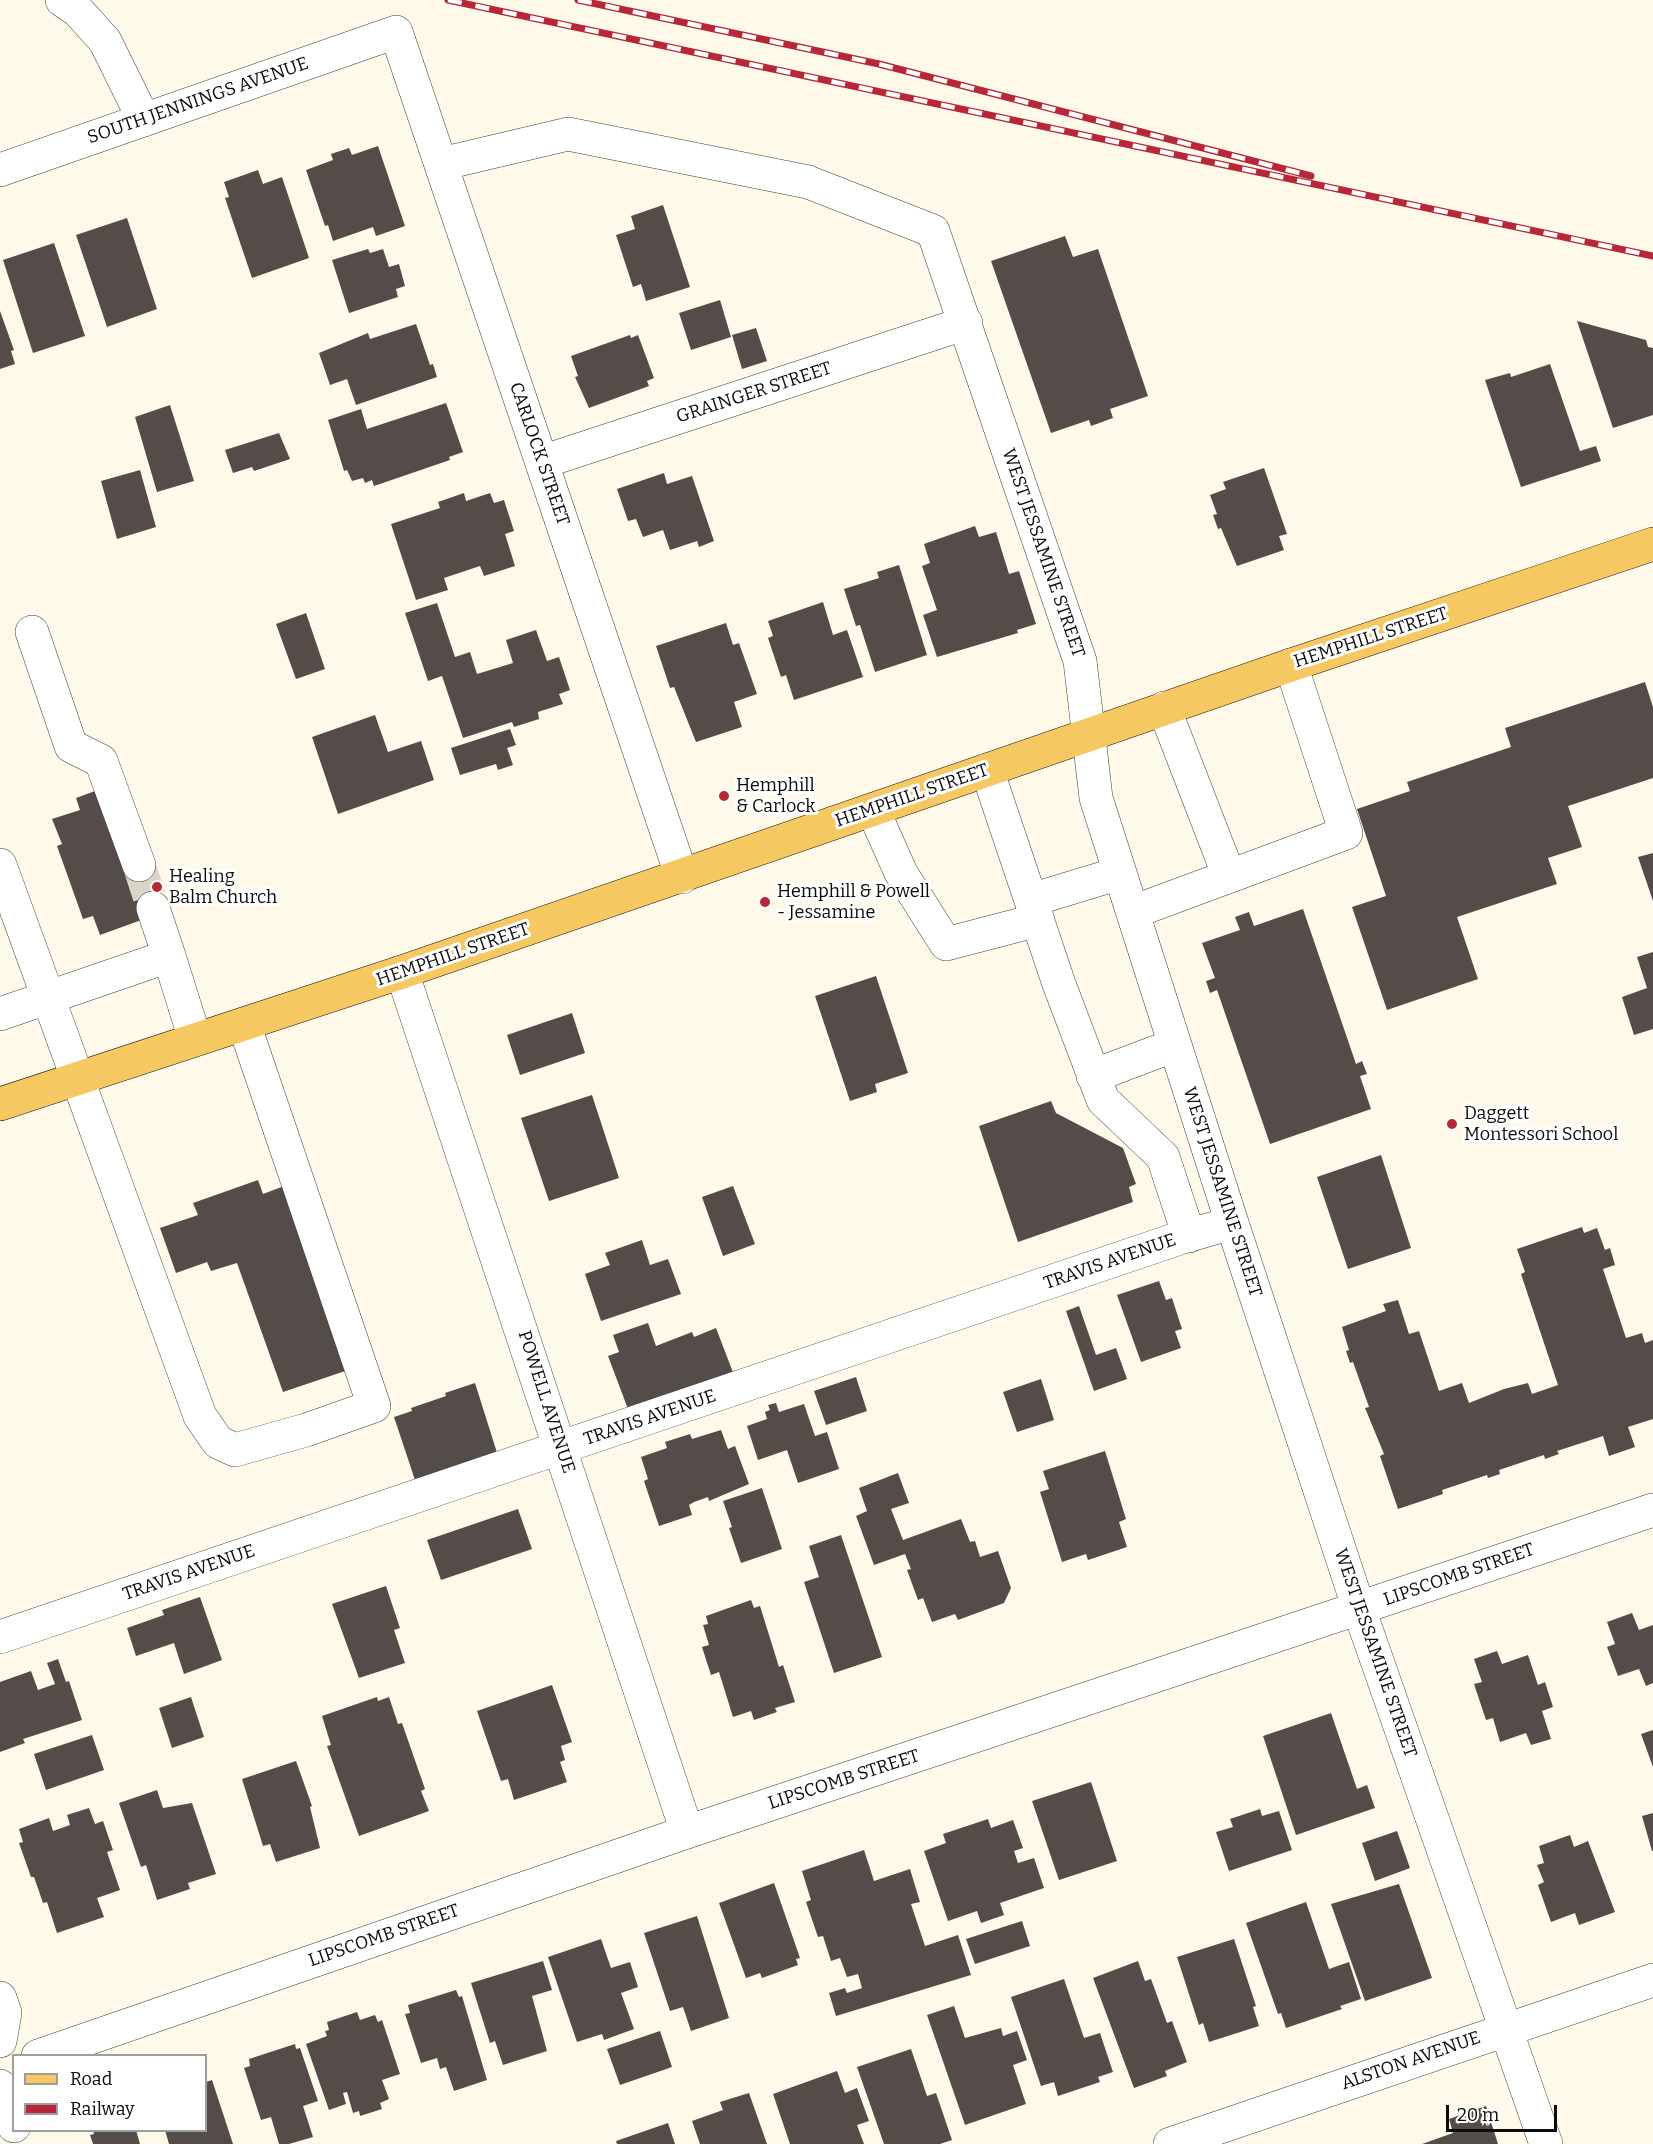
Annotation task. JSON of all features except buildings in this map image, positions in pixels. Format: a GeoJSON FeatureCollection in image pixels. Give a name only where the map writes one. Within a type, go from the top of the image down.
{"type":"FeatureCollection","features":[{"type":"Feature","properties":{"kind":"main road","name":"HEMPHILL STREET"},"geometry":{"type":"LineString","coordinates":[[0,1104],[402,972],[682,877],[1164,708],[1653,544]]}},
{"type":"Feature","properties":{"kind":"street"},"geometry":{"type":"LineString","coordinates":[[62,0],[78,11],[105,41],[144,120]]}},
{"type":"Feature","properties":{"kind":"street","name":"SOUTH JENNINGS AVENUE"},"geometry":{"type":"LineString","coordinates":[[0,170],[396,32]]}},
{"type":"Feature","properties":{"kind":"street","name":"CARLOCK STREET"},"geometry":{"type":"LineString","coordinates":[[396,32],[682,877]]}},
{"type":"Feature","properties":{"kind":"street","name":"WEST JESSAMINE STREET"},"geometry":{"type":"LineString","coordinates":[[441,164],[568,134],[808,182],[933,231],[1080,661],[1096,798],[1232,1223],[1359,1609],[1546,2144]]}},
{"type":"Feature","properties":{"kind":"street","name":"GRAINGER STREET"},"geometry":{"type":"LineString","coordinates":[[542,462],[966,323]]}},
{"type":"Feature","properties":{"kind":"street"},"geometry":{"type":"LineString","coordinates":[[32,632],[71,746],[101,761],[139,865]]}},
{"type":"Feature","properties":{"kind":"street"},"geometry":{"type":"LineString","coordinates":[[1133,912],[1346,833],[1291,665]]}},
{"type":"Feature","properties":{"kind":"street"},"geometry":{"type":"LineString","coordinates":[[1164,708],[1229,876]]}},
{"type":"Feature","properties":{"kind":"street"},"geometry":{"type":"LineString","coordinates":[[987,770],[1102,1101],[1163,1157],[1189,1236]]}},
{"type":"Feature","properties":{"kind":"street"},"geometry":{"type":"LineString","coordinates":[[873,810],[901,873],[946,944],[1120,873]]}},
{"type":"Feature","properties":{"kind":"street"},"geometry":{"type":"LineString","coordinates":[[0,865],[200,1416],[218,1442],[235,1450],[306,1430],[374,1406],[244,1024]]}},
{"type":"Feature","properties":{"kind":"street"},"geometry":{"type":"LineString","coordinates":[[153,908],[195,1039]]}},
{"type":"Feature","properties":{"kind":"street"},"geometry":{"type":"LineString","coordinates":[[0,1014],[169,956]]}},
{"type":"Feature","properties":{"kind":"street","name":"POWELL AVENUE"},"geometry":{"type":"LineString","coordinates":[[402,972],[562,1448],[687,1832]]}},
{"type":"Feature","properties":{"kind":"street"},"geometry":{"type":"LineString","coordinates":[[1094,1076],[1175,1045]]}},
{"type":"Feature","properties":{"kind":"street","name":"TRAVIS AVENUE"},"geometry":{"type":"LineString","coordinates":[[0,1637],[1232,1223]]}},
{"type":"Feature","properties":{"kind":"street","name":"LIPSCOMB STREET"},"geometry":{"type":"LineString","coordinates":[[41,2054],[687,1832],[1653,1510]]}},
{"type":"Feature","properties":{"kind":"street","name":"ALSTON AVENUE"},"geometry":{"type":"LineString","coordinates":[[1170,2144],[1653,1980]]}},
{"type":"Feature","properties":{"kind":"street"},"geometry":{"type":"LineString","coordinates":[[0,1998],[5,2013],[0,2041]]}},
{"type":"Feature","properties":{"kind":"street"},"geometry":{"type":"LineString","coordinates":[[0,2086],[12,2122]]}},
{"type":"Feature","properties":{"kind":"tunnel"},"geometry":{"type":"LineString","coordinates":[[139,865],[153,908]]}},
{"type":"Feature","properties":{"kind":"railway"},"geometry":{"type":"LineString","coordinates":[[448,0],[1653,256]]}},
{"type":"Feature","properties":{"kind":"railway"},"geometry":{"type":"LineString","coordinates":[[578,0],[879,64],[1311,176]]}},
{"type":"Feature","properties":{"kind":"place","name":"Hemphill & Carlock"},"geometry":{"type":"Point","coordinates":[724,796]}},
{"type":"Feature","properties":{"kind":"place","name":"Healing Balm Church"},"geometry":{"type":"Point","coordinates":[157,887]}},
{"type":"Feature","properties":{"kind":"place","name":"Hemphill & Powell - Jessamine"},"geometry":{"type":"Point","coordinates":[765,902]}},
{"type":"Feature","properties":{"kind":"place","name":"Daggett Montessori School"},"geometry":{"type":"Point","coordinates":[1452,1124]}}]}
